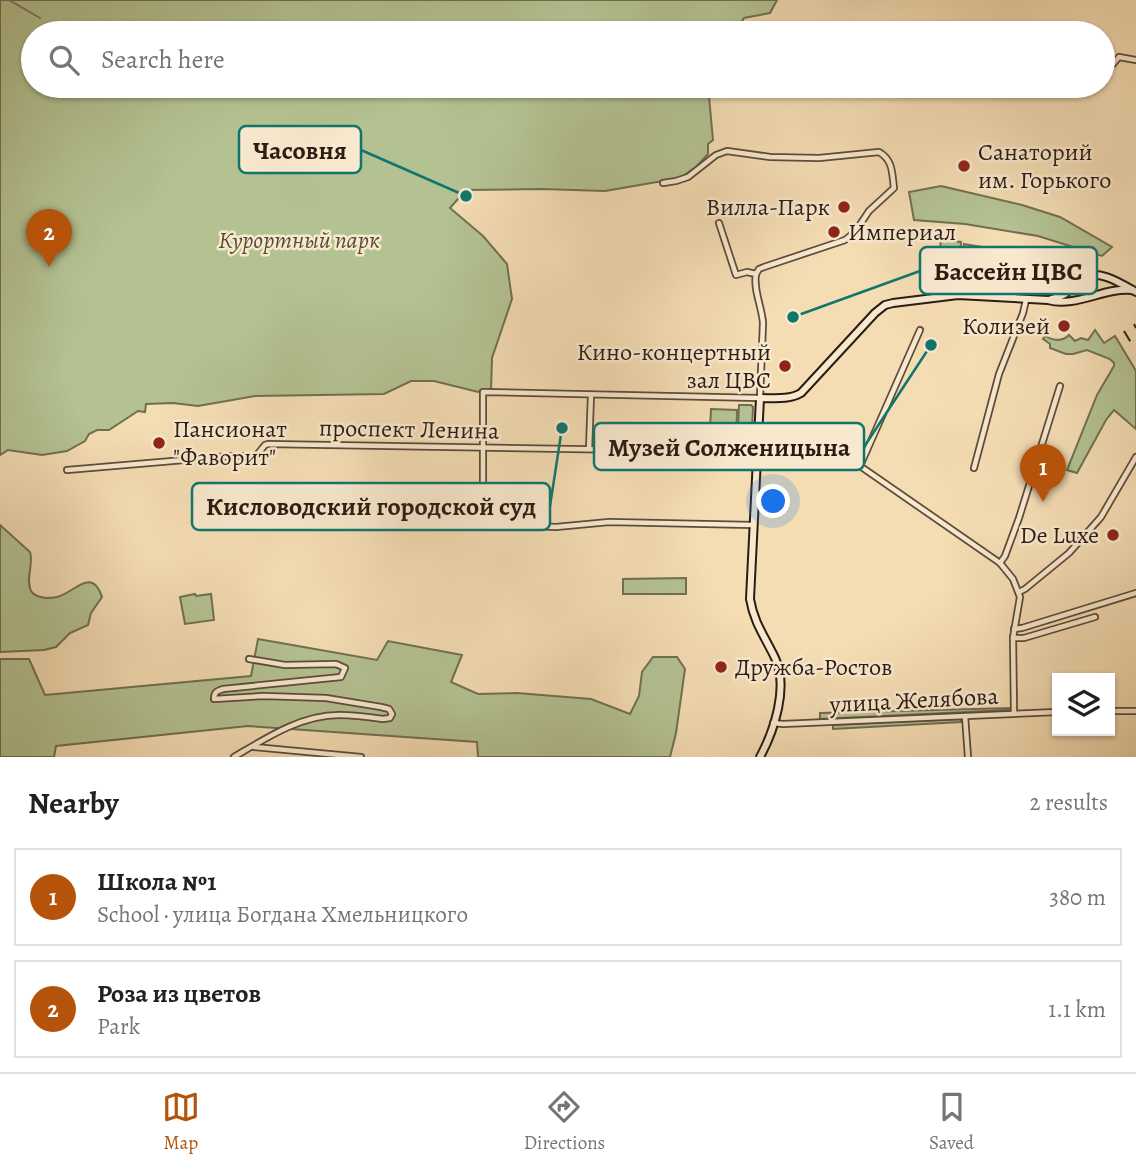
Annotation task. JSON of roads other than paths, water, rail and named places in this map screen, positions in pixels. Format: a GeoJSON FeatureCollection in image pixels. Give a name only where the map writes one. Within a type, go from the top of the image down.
{"type":"FeatureCollection","features":[{"type":"Feature","properties":{"kind":"main road"},"geometry":{"type":"LineString","coordinates":[[1048,300],[1063,295],[1088,275],[1121,283],[1134,291]]}},
{"type":"Feature","properties":{"kind":"main road"},"geometry":{"type":"LineString","coordinates":[[760,757],[774,723],[781,678],[778,664],[758,628],[749,589],[760,398],[787,398],[801,393],[879,309],[893,303],[958,295],[1055,302],[1120,290],[1134,291]]}},
{"type":"Feature","properties":{"kind":"street"},"geometry":{"type":"LineString","coordinates":[[1115,62],[1119,57],[1136,60]]}},
{"type":"Feature","properties":{"kind":"street"},"geometry":{"type":"LineString","coordinates":[[484,524],[483,392],[760,398],[763,313],[755,286],[755,274],[764,267],[850,237],[869,211],[894,188],[891,165],[886,156],[879,152],[819,158],[770,157],[727,151],[716,155],[688,177],[663,183]]}},
{"type":"Feature","properties":{"kind":"street"},"geometry":{"type":"LineString","coordinates":[[719,223],[736,275],[747,272],[755,274]]}},
{"type":"Feature","properties":{"kind":"street"},"geometry":{"type":"LineString","coordinates":[[974,468],[999,374],[1026,300]]}},
{"type":"Feature","properties":{"kind":"street"},"geometry":{"type":"LineString","coordinates":[[860,466],[920,330]]}},
{"type":"Feature","properties":{"kind":"street"},"geometry":{"type":"LineString","coordinates":[[1000,563],[1019,518],[1060,386]]}},
{"type":"Feature","properties":{"kind":"street"},"geometry":{"type":"LineString","coordinates":[[589,449],[591,395]]}},
{"type":"Feature","properties":{"kind":"street","name":"проспект Ленина"},"geometry":{"type":"LineString","coordinates":[[66,470],[256,456],[268,444],[757,452]]}},
{"type":"Feature","properties":{"kind":"street"},"geometry":{"type":"LineString","coordinates":[[1019,592],[1069,553],[1101,517],[1136,457]]}},
{"type":"Feature","properties":{"kind":"street"},"geometry":{"type":"LineString","coordinates":[[757,464],[860,466],[1000,563],[1013,579],[1019,592],[1020,603],[1013,639],[1014,713]]}},
{"type":"Feature","properties":{"kind":"street"},"geometry":{"type":"LineString","coordinates":[[293,517],[340,514],[367,517],[388,524],[412,521],[556,527],[609,522],[753,525]]}},
{"type":"Feature","properties":{"kind":"street"},"geometry":{"type":"LineString","coordinates":[[1014,629],[1136,593]]}},
{"type":"Feature","properties":{"kind":"street"},"geometry":{"type":"LineString","coordinates":[[1013,639],[1095,617]]}},
{"type":"Feature","properties":{"kind":"street"},"geometry":{"type":"LineString","coordinates":[[234,757],[281,730],[318,718],[338,715],[383,719],[390,718],[392,714],[389,709],[381,707],[326,698],[264,696],[214,699],[216,692],[223,690],[341,677],[345,668],[335,664],[285,665],[249,659]]}},
{"type":"Feature","properties":{"kind":"street"},"geometry":{"type":"LineString","coordinates":[[1115,711],[1136,711]]}},
{"type":"Feature","properties":{"kind":"street","name":"улица Желябова"},"geometry":{"type":"LineString","coordinates":[[774,723],[1052,712]]}},
{"type":"Feature","properties":{"kind":"street"},"geometry":{"type":"LineString","coordinates":[[965,716],[968,757]]}},
{"type":"Feature","properties":{"kind":"street"},"geometry":{"type":"LineString","coordinates":[[251,747],[361,757]]}},
{"type":"Feature","properties":{"kind":"waterway"},"geometry":{"type":"LineString","coordinates":[[9,0],[40,18]]}},
{"type":"Feature","properties":{"kind":"railway"},"geometry":{"type":"LineString","coordinates":[[1134,324],[1136,328]]}},
{"type":"Feature","properties":{"kind":"railway"},"geometry":{"type":"LineString","coordinates":[[1124,331],[1136,351]]}},
{"type":"Feature","properties":{"kind":"place","name":"Санаторий им. Горького"},"geometry":{"type":"Point","coordinates":[964,166]}},
{"type":"Feature","properties":{"kind":"place","name":"Часовня"},"geometry":{"type":"Point","coordinates":[466,196]}},
{"type":"Feature","properties":{"kind":"place","name":"Вилла-Парк"},"geometry":{"type":"Point","coordinates":[844,207]}},
{"type":"Feature","properties":{"kind":"place","name":"Империал"},"geometry":{"type":"Point","coordinates":[834,232]}},
{"type":"Feature","properties":{"kind":"place","name":"Роза из цветов"},"geometry":{"type":"Point","coordinates":[49,267]}},
{"type":"Feature","properties":{"kind":"place","name":"Бассейн ЦВС"},"geometry":{"type":"Point","coordinates":[793,317]}},
{"type":"Feature","properties":{"kind":"place","name":"Колизей"},"geometry":{"type":"Point","coordinates":[1064,326]}},
{"type":"Feature","properties":{"kind":"place","name":"Музей Солженицына"},"geometry":{"type":"Point","coordinates":[931,345]}},
{"type":"Feature","properties":{"kind":"place","name":"Кино-концертный зал ЦВС"},"geometry":{"type":"Point","coordinates":[785,366]}},
{"type":"Feature","properties":{"kind":"place","name":"Кисловодский городской суд"},"geometry":{"type":"Point","coordinates":[562,428]}},
{"type":"Feature","properties":{"kind":"place","name":"Пансионат \"Фаворит\""},"geometry":{"type":"Point","coordinates":[159,443]}},
{"type":"Feature","properties":{"kind":"place","name":"Школа №1"},"geometry":{"type":"Point","coordinates":[1043,502]}},
{"type":"Feature","properties":{"kind":"place","name":"De Luxe"},"geometry":{"type":"Point","coordinates":[1113,535]}},
{"type":"Feature","properties":{"kind":"place","name":"Дружба-Ростов"},"geometry":{"type":"Point","coordinates":[721,667]}},
{"type":"Feature","properties":{"kind":"park label","name":"Курортный парк"},"geometry":{"type":"Point","coordinates":[299,240]}}]}
